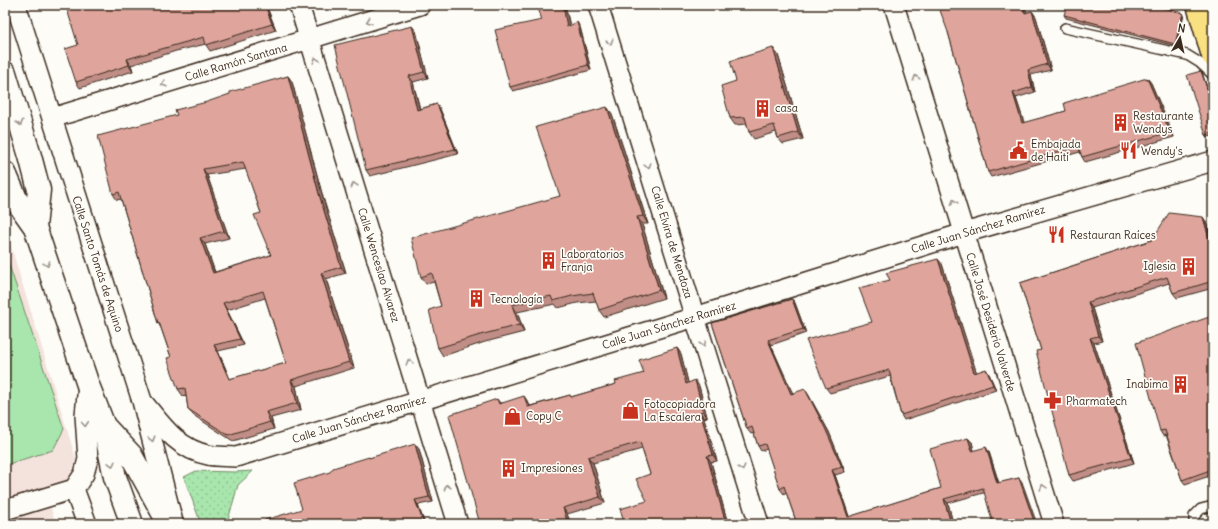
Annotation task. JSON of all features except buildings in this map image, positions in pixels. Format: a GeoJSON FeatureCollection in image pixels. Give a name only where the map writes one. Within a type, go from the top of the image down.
{"type":"FeatureCollection","features":[{"type":"Feature","properties":{"kind":"main road"},"geometry":{"type":"LineString","coordinates":[[1198,5],[1213,56]]}},
{"type":"Feature","properties":{"kind":"street","name":"Calle Santo Tomás de Aquino"},"geometry":{"type":"LineString","coordinates":[[16,5],[142,401],[174,524]]}},
{"type":"Feature","properties":{"kind":"street","name":"Calle Wenceslao Alvarez"},"geometry":{"type":"LineString","coordinates":[[299,5],[458,524]]}},
{"type":"Feature","properties":{"kind":"street","name":"Calle Ramón Santana"},"geometry":{"type":"LineString","coordinates":[[52,118],[420,5]]}},
{"type":"Feature","properties":{"kind":"street","name":"Calle Elvira de Mendoza"},"geometry":{"type":"LineString","coordinates":[[598,5],[759,524]]}},
{"type":"Feature","properties":{"kind":"street","name":"Calle José Desiderio Valverde"},"geometry":{"type":"LineString","coordinates":[[894,5],[1054,524]]}},
{"type":"Feature","properties":{"kind":"street"},"geometry":{"type":"LineString","coordinates":[[5,73],[39,190],[35,227]]}},
{"type":"Feature","properties":{"kind":"street","name":"Calle Juan Sánchez Ramírez"},"geometry":{"type":"LineString","coordinates":[[142,401],[168,433],[186,448],[208,455],[236,457],[964,233],[1213,161]]}},
{"type":"Feature","properties":{"kind":"street"},"geometry":{"type":"LineString","coordinates":[[5,173],[18,204],[35,227],[88,385],[104,426],[115,477],[132,524]]}},
{"type":"Feature","properties":{"kind":"street"},"geometry":{"type":"LineString","coordinates":[[5,510],[74,489],[84,474],[88,459],[85,415],[88,385]]}},
{"type":"Feature","properties":{"kind":"street"},"geometry":{"type":"LineString","coordinates":[[104,426],[131,455],[169,524]]}},
{"type":"Feature","properties":{"kind":"street"},"geometry":{"type":"LineString","coordinates":[[74,489],[87,524]]}},
{"type":"Feature","properties":{"kind":"lane"},"geometry":{"type":"LineString","coordinates":[[1065,28],[1187,55],[1200,63],[1213,75]]}},
{"type":"Feature","properties":{"kind":"lane"},"geometry":{"type":"LineString","coordinates":[[1194,524],[1194,516],[1202,509],[1213,506]]}},
{"type":"Feature","properties":{"kind":"shaded area"},"geometry":{"type":"Polygon","coordinates":[[[5,227],[76,459],[69,482],[44,487],[56,524],[5,524],[5,227]]]}},
{"type":"Feature","properties":{"kind":"green space"},"geometry":{"type":"Polygon","coordinates":[[[5,253],[64,429],[53,450],[5,465],[5,253]]]}},
{"type":"Feature","properties":{"kind":"green space"},"geometry":{"type":"Polygon","coordinates":[[[196,471],[253,471],[238,485],[228,520],[225,524],[201,524],[184,477],[196,471]]]}},
{"type":"Feature","properties":{"kind":"place","name":"casa"},"geometry":{"type":"Point","coordinates":[762,108]}},
{"type":"Feature","properties":{"kind":"place","name":"Restaurante Wendys"},"geometry":{"type":"Point","coordinates":[1120,122]}},
{"type":"Feature","properties":{"kind":"place","name":"Embajada de Haití"},"geometry":{"type":"Point","coordinates":[1018,150]}},
{"type":"Feature","properties":{"kind":"place","name":"Wendy's"},"geometry":{"type":"Point","coordinates":[1128,151]}},
{"type":"Feature","properties":{"kind":"place","name":"Restauran Raíces"},"geometry":{"type":"Point","coordinates":[1057,235]}},
{"type":"Feature","properties":{"kind":"place","name":"Laboratorios Franja"},"geometry":{"type":"Point","coordinates":[548,260]}},
{"type":"Feature","properties":{"kind":"place","name":"Iglesia"},"geometry":{"type":"Point","coordinates":[1189,266]}},
{"type":"Feature","properties":{"kind":"place","name":"Tecnología"},"geometry":{"type":"Point","coordinates":[477,299]}},
{"type":"Feature","properties":{"kind":"place","name":"Inabima"},"geometry":{"type":"Point","coordinates":[1181,384]}},
{"type":"Feature","properties":{"kind":"place","name":"Pharmatech"},"geometry":{"type":"Point","coordinates":[1053,401]}},
{"type":"Feature","properties":{"kind":"place","name":"Fotocopiadora La Escalera"},"geometry":{"type":"Point","coordinates":[631,410]}},
{"type":"Feature","properties":{"kind":"place","name":"Copy C"},"geometry":{"type":"Point","coordinates":[513,416]}},
{"type":"Feature","properties":{"kind":"place","name":"Impresiones"},"geometry":{"type":"Point","coordinates":[508,468]}}]}
